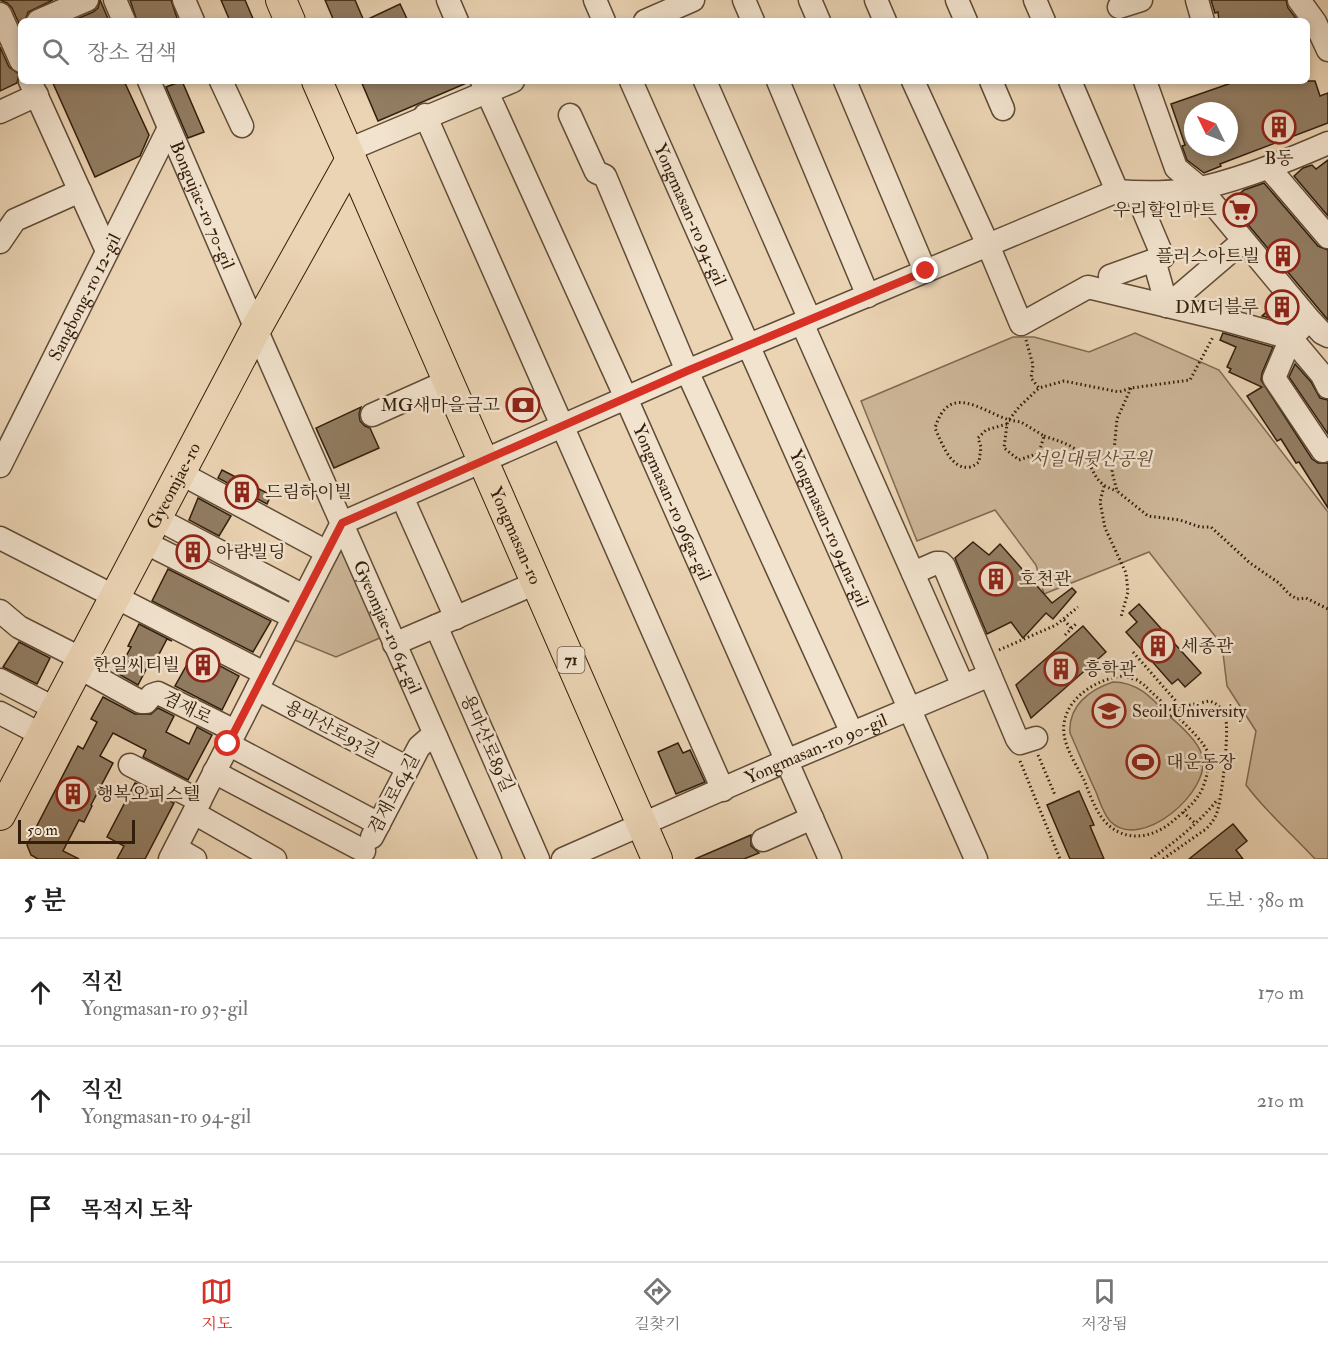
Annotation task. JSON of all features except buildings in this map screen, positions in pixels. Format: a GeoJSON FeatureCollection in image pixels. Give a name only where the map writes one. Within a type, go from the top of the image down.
{"type":"FeatureCollection","features":[{"type":"Feature","properties":{"kind":"main road"},"geometry":{"type":"LineString","coordinates":[[281,0],[289,18]]}},
{"type":"Feature","properties":{"kind":"main road","name":"Yongmasan-ro"},"geometry":{"type":"LineString","coordinates":[[319,84],[657,859]]}},
{"type":"Feature","properties":{"kind":"main road","name":"Gyeomjae-ro"},"geometry":{"type":"LineString","coordinates":[[0,815],[255,329],[350,154]]}},
{"type":"Feature","properties":{"kind":"street"},"geometry":{"type":"LineString","coordinates":[[45,18],[87,0]]}},
{"type":"Feature","properties":{"kind":"street"},"geometry":{"type":"LineString","coordinates":[[115,0],[123,18]]}},
{"type":"Feature","properties":{"kind":"street"},"geometry":{"type":"LineString","coordinates":[[184,0],[192,18]]}},
{"type":"Feature","properties":{"kind":"street"},"geometry":{"type":"LineString","coordinates":[[448,0],[456,18]]}},
{"type":"Feature","properties":{"kind":"street"},"geometry":{"type":"LineString","coordinates":[[595,0],[603,18]]}},
{"type":"Feature","properties":{"kind":"street"},"geometry":{"type":"LineString","coordinates":[[744,0],[752,18]]}},
{"type":"Feature","properties":{"kind":"street"},"geometry":{"type":"LineString","coordinates":[[810,0],[818,18]]}},
{"type":"Feature","properties":{"kind":"street"},"geometry":{"type":"LineString","coordinates":[[876,0],[884,18]]}},
{"type":"Feature","properties":{"kind":"street"},"geometry":{"type":"LineString","coordinates":[[957,0],[965,18]]}},
{"type":"Feature","properties":{"kind":"street"},"geometry":{"type":"LineString","coordinates":[[1035,0],[1043,18]]}},
{"type":"Feature","properties":{"kind":"street"},"geometry":{"type":"LineString","coordinates":[[1197,0],[1202,18]]}},
{"type":"Feature","properties":{"kind":"street"},"geometry":{"type":"LineString","coordinates":[[1299,0],[1315,22],[1328,50]]}},
{"type":"Feature","properties":{"kind":"street"},"geometry":{"type":"LineString","coordinates":[[652,18],[678,7]]}},
{"type":"Feature","properties":{"kind":"street"},"geometry":{"type":"LineString","coordinates":[[10,25],[18,51]]}},
{"type":"Feature","properties":{"kind":"street","name":"Bongujae-ro 70-gil"},"geometry":{"type":"LineString","coordinates":[[157,84],[169,128],[255,329]]}},
{"type":"Feature","properties":{"kind":"street"},"geometry":{"type":"LineString","coordinates":[[222,84],[242,126]]}},
{"type":"Feature","properties":{"kind":"street","name":"Yongmasan-ro 94-gil"},"geometry":{"type":"LineString","coordinates":[[632,84],[747,347]]}},
{"type":"Feature","properties":{"kind":"street"},"geometry":{"type":"LineString","coordinates":[[706,84],[963,686]]}},
{"type":"Feature","properties":{"kind":"street"},"geometry":{"type":"LineString","coordinates":[[779,84],[868,296]]}},
{"type":"Feature","properties":{"kind":"street"},"geometry":{"type":"LineString","coordinates":[[846,84],[926,271]]}},
{"type":"Feature","properties":{"kind":"street"},"geometry":{"type":"LineString","coordinates":[[914,84],[1022,324],[1088,287],[1292,338],[1322,375],[1328,387]]}},
{"type":"Feature","properties":{"kind":"street"},"geometry":{"type":"LineString","coordinates":[[992,84],[1003,109]]}},
{"type":"Feature","properties":{"kind":"street"},"geometry":{"type":"LineString","coordinates":[[1072,84],[1126,192],[1163,257],[1110,276]]}},
{"type":"Feature","properties":{"kind":"street"},"geometry":{"type":"LineString","coordinates":[[1146,84],[1176,168],[1200,188],[1308,319],[1328,336]]}},
{"type":"Feature","properties":{"kind":"street"},"geometry":{"type":"LineString","coordinates":[[350,154],[485,87]]}},
{"type":"Feature","properties":{"kind":"street","name":"Yongmasan-ro 96ga-gil"},"geometry":{"type":"LineString","coordinates":[[485,87],[626,398],[830,859]]}},
{"type":"Feature","properties":{"kind":"street"},"geometry":{"type":"LineString","coordinates":[[0,112],[33,88],[107,251]]}},
{"type":"Feature","properties":{"kind":"street"},"geometry":{"type":"LineString","coordinates":[[425,116],[723,789]]}},
{"type":"Feature","properties":{"kind":"street"},"geometry":{"type":"LineString","coordinates":[[570,116],[596,172],[605,176],[687,371],[852,733]]}},
{"type":"Feature","properties":{"kind":"street","name":"Sangbong-ro 12-gil"},"geometry":{"type":"LineString","coordinates":[[0,466],[169,128]]}},
{"type":"Feature","properties":{"kind":"street"},"geometry":{"type":"LineString","coordinates":[[180,855],[197,807],[214,772],[342,523],[687,371],[988,245],[1126,192],[1200,188],[1269,168],[1328,142]]}},
{"type":"Feature","properties":{"kind":"street"},"geometry":{"type":"LineString","coordinates":[[1269,168],[1328,237]]}},
{"type":"Feature","properties":{"kind":"street"},"geometry":{"type":"LineString","coordinates":[[0,242],[15,220],[80,191]]}},
{"type":"Feature","properties":{"kind":"street"},"geometry":{"type":"LineString","coordinates":[[1167,306],[1243,241]]}},
{"type":"Feature","properties":{"kind":"street"},"geometry":{"type":"LineString","coordinates":[[1154,260],[1167,306]]}},
{"type":"Feature","properties":{"kind":"street"},"geometry":{"type":"LineString","coordinates":[[1308,319],[1292,338],[1274,378],[1323,451]]}},
{"type":"Feature","properties":{"kind":"street","name":"Gyeomjae-ro 64-gil"},"geometry":{"type":"LineString","coordinates":[[255,329],[490,859]]}},
{"type":"Feature","properties":{"kind":"street","name":"Yongmasan-ro 94na-gil"},"geometry":{"type":"LineString","coordinates":[[747,347],[976,859]]}},
{"type":"Feature","properties":{"kind":"street"},"geometry":{"type":"LineString","coordinates":[[372,415],[448,381]]}},
{"type":"Feature","properties":{"kind":"street"},"geometry":{"type":"LineString","coordinates":[[180,473],[327,552]]}},
{"type":"Feature","properties":{"kind":"street"},"geometry":{"type":"LineString","coordinates":[[402,497],[446,622]]}},
{"type":"Feature","properties":{"kind":"street"},"geometry":{"type":"LineString","coordinates":[[150,530],[304,596]]}},
{"type":"Feature","properties":{"kind":"street"},"geometry":{"type":"LineString","coordinates":[[150,530],[293,617]]}},
{"type":"Feature","properties":{"kind":"street"},"geometry":{"type":"LineString","coordinates":[[0,538],[114,598],[260,681]]}},
{"type":"Feature","properties":{"kind":"street"},"geometry":{"type":"LineString","coordinates":[[913,573],[936,563],[944,566],[1017,739],[1020,743],[1035,742]]}},
{"type":"Feature","properties":{"kind":"street"},"geometry":{"type":"LineString","coordinates":[[394,644],[536,583]]}},
{"type":"Feature","properties":{"kind":"street","name":"겸재로"},"geometry":{"type":"LineString","coordinates":[[0,611],[20,627],[141,702],[146,702],[152,695],[158,693],[232,738]]}},
{"type":"Feature","properties":{"kind":"street","name":"용마산로89길"},"geometry":{"type":"LineString","coordinates":[[446,622],[538,859]]}},
{"type":"Feature","properties":{"kind":"street","name":"Yongmasan-ro 90-gil"},"geometry":{"type":"LineString","coordinates":[[563,859],[990,675]]}},
{"type":"Feature","properties":{"kind":"street"},"geometry":{"type":"LineString","coordinates":[[0,680],[56,709]]}},
{"type":"Feature","properties":{"kind":"street","name":"용마산로93길"},"geometry":{"type":"LineString","coordinates":[[260,681],[408,768]]}},
{"type":"Feature","properties":{"kind":"street"},"geometry":{"type":"LineString","coordinates":[[0,713],[42,735]]}},
{"type":"Feature","properties":{"kind":"street","name":"겸재로64길"},"geometry":{"type":"LineString","coordinates":[[362,855],[419,747],[427,740],[436,737]]}},
{"type":"Feature","properties":{"kind":"street"},"geometry":{"type":"LineString","coordinates":[[232,738],[379,824]]}},
{"type":"Feature","properties":{"kind":"street"},"geometry":{"type":"LineString","coordinates":[[130,765],[275,859]]}},
{"type":"Feature","properties":{"kind":"street"},"geometry":{"type":"LineString","coordinates":[[214,772],[362,855]]}},
{"type":"Feature","properties":{"kind":"street"},"geometry":{"type":"LineString","coordinates":[[763,840],[812,818]]}},
{"type":"Feature","properties":{"kind":"path"},"geometry":{"type":"LineString","coordinates":[[1044,436],[1039,453],[1019,460],[1004,448],[1008,422],[1019,407],[1039,388],[1064,381],[1119,392],[1131,388],[1190,380],[1222,319]]}},
{"type":"Feature","properties":{"kind":"path"},"geometry":{"type":"LineString","coordinates":[[1022,324],[1033,365],[1032,378],[1039,388]]}},
{"type":"Feature","properties":{"kind":"path"},"geometry":{"type":"LineString","coordinates":[[1117,491],[1112,472],[1117,419],[1131,388]]}},
{"type":"Feature","properties":{"kind":"path"},"geometry":{"type":"LineString","coordinates":[[1008,422],[964,402],[951,404],[940,413],[935,428],[947,453],[954,461],[962,466],[970,467],[979,462],[981,447],[978,438],[986,430],[1008,422],[1021,422],[1044,436],[1072,446],[1084,457],[1104,486],[1117,491],[1149,516],[1180,520],[1200,527],[1211,527],[1250,562],[1279,583],[1289,594],[1297,599],[1306,598],[1328,609]]}},
{"type":"Feature","properties":{"kind":"path"},"geometry":{"type":"LineString","coordinates":[[1104,486],[1100,502],[1106,528],[1126,573],[1128,592],[1121,617]]}},
{"type":"Feature","properties":{"kind":"path"},"geometry":{"type":"LineString","coordinates":[[995,652],[1064,620],[1078,607]]}},
{"type":"Feature","properties":{"kind":"path"},"geometry":{"type":"LineString","coordinates":[[1064,620],[1072,629]]}},
{"type":"Feature","properties":{"kind":"path"},"geometry":{"type":"LineString","coordinates":[[1065,635],[1077,623]]}},
{"type":"Feature","properties":{"kind":"path"},"geometry":{"type":"LineString","coordinates":[[1133,652],[1181,708]]}},
{"type":"Feature","properties":{"kind":"path"},"geometry":{"type":"LineString","coordinates":[[1123,676],[1137,680],[1172,716],[1204,744],[1209,762],[1198,797],[1164,829],[1149,835],[1132,837],[1122,834],[1113,829],[1100,816],[1065,737],[1064,728],[1071,705],[1092,686],[1111,677],[1123,676]]}},
{"type":"Feature","properties":{"kind":"path"},"geometry":{"type":"LineString","coordinates":[[1162,859],[1206,829],[1215,815],[1227,731],[1225,714],[1218,705],[1209,701],[1181,708],[1172,716]]}},
{"type":"Feature","properties":{"kind":"path"},"geometry":{"type":"LineString","coordinates":[[1035,742],[1054,795]]}},
{"type":"Feature","properties":{"kind":"path"},"geometry":{"type":"LineString","coordinates":[[1016,752],[1060,859]]}},
{"type":"Feature","properties":{"kind":"path"},"geometry":{"type":"LineString","coordinates":[[1151,859],[1196,824],[1219,798]]}},
{"type":"Feature","properties":{"kind":"path"},"geometry":{"type":"LineString","coordinates":[[1183,812],[1196,824]]}},
{"type":"Feature","properties":{"kind":"green space","name":"서일대뒷산공원"},"geometry":{"type":"Polygon","coordinates":[[[1135,333],[1219,370],[1328,512],[1328,859],[1315,859],[1246,785],[1256,731],[1227,686],[1222,645],[1149,552],[1044,594],[1036,565],[995,510],[917,541],[861,401],[1013,337],[1034,337],[1089,352],[1135,333]]]}},
{"type":"Feature","properties":{"kind":"green space"},"geometry":{"type":"Polygon","coordinates":[[[341,526],[389,634],[336,657],[285,636],[341,526]]]}},
{"type":"Feature","properties":{"kind":"green space","name":"대운동장"},"geometry":{"type":"Polygon","coordinates":[[[1113,682],[1129,685],[1149,696],[1192,738],[1202,755],[1202,769],[1196,785],[1186,800],[1171,814],[1155,824],[1139,829],[1123,829],[1110,821],[1070,733],[1070,723],[1076,707],[1088,695],[1113,682]]]}},
{"type":"Feature","properties":{"kind":"place","name":"B동"},"geometry":{"type":"Point","coordinates":[1279,127]}},
{"type":"Feature","properties":{"kind":"place","name":"우리할인마트"},"geometry":{"type":"Point","coordinates":[1240,210]}},
{"type":"Feature","properties":{"kind":"place","name":"플러스아트빌"},"geometry":{"type":"Point","coordinates":[1283,256]}},
{"type":"Feature","properties":{"kind":"place","name":"DM더블루"},"geometry":{"type":"Point","coordinates":[1282,307]}},
{"type":"Feature","properties":{"kind":"place","name":"MG새마을금고"},"geometry":{"type":"Point","coordinates":[523,405]}},
{"type":"Feature","properties":{"kind":"place","name":"드림하이빌"},"geometry":{"type":"Point","coordinates":[242,492]}},
{"type":"Feature","properties":{"kind":"place","name":"아람빌딩"},"geometry":{"type":"Point","coordinates":[193,552]}},
{"type":"Feature","properties":{"kind":"place","name":"호천관"},"geometry":{"type":"Point","coordinates":[996,579]}},
{"type":"Feature","properties":{"kind":"place","name":"세종관"},"geometry":{"type":"Point","coordinates":[1158,646]}},
{"type":"Feature","properties":{"kind":"place","name":"한일씨티빌"},"geometry":{"type":"Point","coordinates":[203,665]}},
{"type":"Feature","properties":{"kind":"place","name":"흥학관"},"geometry":{"type":"Point","coordinates":[1061,669]}},
{"type":"Feature","properties":{"kind":"place","name":"Seoil University"},"geometry":{"type":"Point","coordinates":[1109,711]}},
{"type":"Feature","properties":{"kind":"place","name":"대운동장"},"geometry":{"type":"Point","coordinates":[1143,762]}},
{"type":"Feature","properties":{"kind":"place","name":"행복오피스텔"},"geometry":{"type":"Point","coordinates":[73,794]}},
{"type":"Feature","properties":{"kind":"route"},"geometry":{"type":"LineString","coordinates":[[228,744],[342,523],[687,371],[926,271]]}}]}
